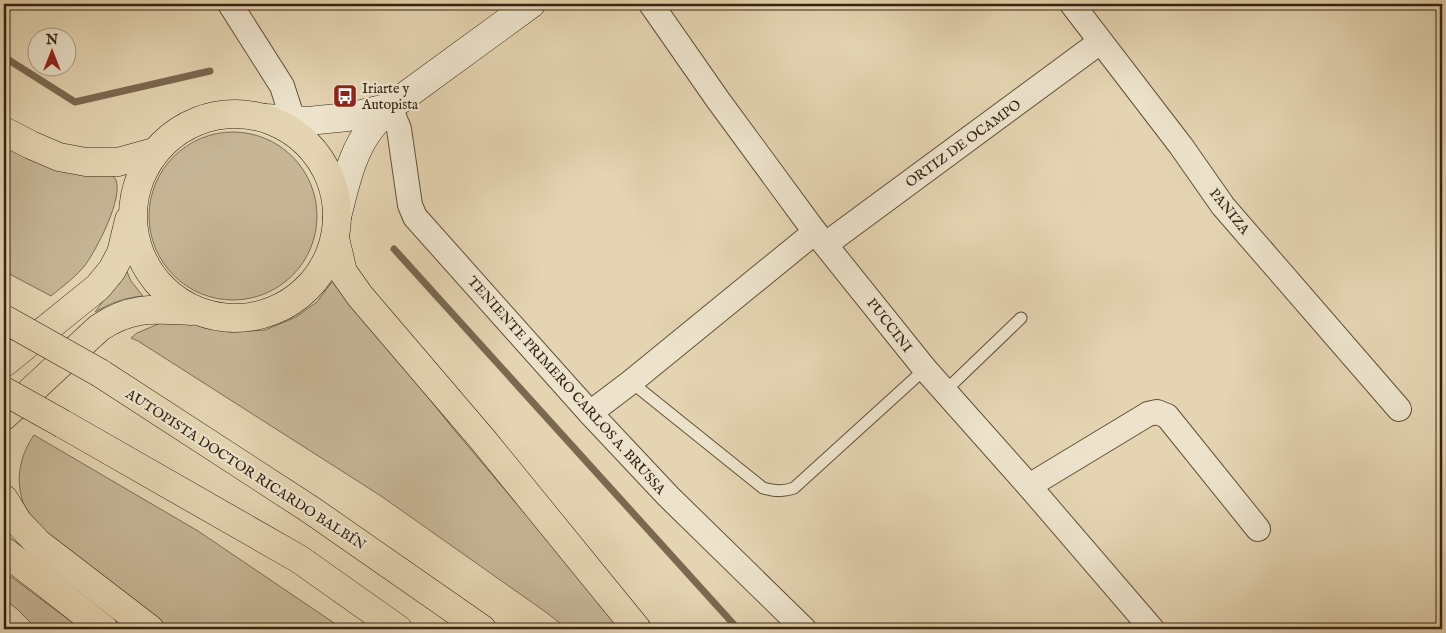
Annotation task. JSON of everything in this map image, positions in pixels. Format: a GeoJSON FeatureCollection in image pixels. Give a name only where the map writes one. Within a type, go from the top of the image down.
{"type":"FeatureCollection","features":[{"type":"Feature","properties":{"kind":"main road"},"geometry":{"type":"LineString","coordinates":[[4,363],[98,287],[112,270],[120,253],[139,178],[154,152],[176,131],[204,118],[234,114],[265,118],[289,129],[309,145],[325,167],[335,191],[336,228],[343,272],[360,296],[484,440],[637,629]]}},
{"type":"Feature","properties":{"kind":"main road"},"geometry":{"type":"LineString","coordinates":[[4,131],[59,157],[86,162],[118,162],[154,152]]}},
{"type":"Feature","properties":{"kind":"main road"},"geometry":{"type":"LineString","coordinates":[[132,206],[134,239],[147,270],[168,295],[197,312]]}},
{"type":"Feature","properties":{"kind":"main road"},"geometry":{"type":"LineString","coordinates":[[4,416],[99,328],[127,313],[153,308],[236,318],[255,317],[283,307],[307,289],[325,266],[336,228]]}},
{"type":"Feature","properties":{"kind":"main road","name":"AUTOPISTA DOCTOR RICARDO BALBÍN"},"geometry":{"type":"LineString","coordinates":[[4,319],[100,373],[311,510],[482,629]]}},
{"type":"Feature","properties":{"kind":"main road"},"geometry":{"type":"LineString","coordinates":[[4,391],[299,559],[398,629]]}},
{"type":"Feature","properties":{"kind":"main road"},"geometry":{"type":"LineString","coordinates":[[4,499],[18,522],[38,543],[150,629]]}},
{"type":"Feature","properties":{"kind":"main road"},"geometry":{"type":"LineString","coordinates":[[4,551],[104,629]]}},
{"type":"Feature","properties":{"kind":"street"},"geometry":{"type":"LineString","coordinates":[[230,4],[282,86],[293,120]]}},
{"type":"Feature","properties":{"kind":"street"},"geometry":{"type":"LineString","coordinates":[[336,228],[346,181],[362,140],[373,125],[390,107],[531,4]]}},
{"type":"Feature","properties":{"kind":"street","name":"PUCCINI"},"geometry":{"type":"LineString","coordinates":[[651,4],[724,108],[820,238],[925,369],[1152,629]]}},
{"type":"Feature","properties":{"kind":"street","name":"PANIZA"},"geometry":{"type":"LineString","coordinates":[[1072,4],[1181,146],[1223,206],[1399,409]]}},
{"type":"Feature","properties":{"kind":"street","name":"ORTIZ DE OCAMPO"},"geometry":{"type":"LineString","coordinates":[[590,413],[820,238],[1100,42]]}},
{"type":"Feature","properties":{"kind":"street"},"geometry":{"type":"LineString","coordinates":[[265,118],[308,121],[348,117],[390,107]]}},
{"type":"Feature","properties":{"kind":"street","name":"TENIENTE PRIMERO CARLOS A. BRUSSA"},"geometry":{"type":"LineString","coordinates":[[390,107],[399,129],[410,205],[415,217],[590,413],[668,496],[804,629]]}},
{"type":"Feature","properties":{"kind":"street"},"geometry":{"type":"LineString","coordinates":[[1029,486],[1148,414],[1157,412],[1167,416],[1258,529]]}},
{"type":"Feature","properties":{"kind":"lane"},"geometry":{"type":"LineString","coordinates":[[944,392],[1021,318]]}},
{"type":"Feature","properties":{"kind":"lane"},"geometry":{"type":"LineString","coordinates":[[631,382],[763,488],[785,491],[794,488],[925,369]]}},
{"type":"Feature","properties":{"kind":"shaded area"},"geometry":{"type":"Polygon","coordinates":[[[233,132],[257,136],[273,142],[298,163],[307,176],[313,192],[317,216],[313,240],[307,256],[286,281],[273,290],[257,296],[233,300],[209,296],[193,290],[168,269],[159,256],[153,240],[149,216],[153,192],[159,176],[180,151],[193,142],[209,136],[233,132]]]}},
{"type":"Feature","properties":{"kind":"shaded area"},"geometry":{"type":"Polygon","coordinates":[[[4,146],[32,160],[111,174],[116,180],[116,199],[108,223],[96,247],[86,264],[70,281],[51,296],[4,271],[4,146]]]}},
{"type":"Feature","properties":{"kind":"shaded area"},"geometry":{"type":"Polygon","coordinates":[[[125,267],[131,281],[143,296],[118,301],[95,312],[121,277],[125,267]]]}},
{"type":"Feature","properties":{"kind":"shaded area"},"geometry":{"type":"Polygon","coordinates":[[[334,279],[455,431],[623,629],[567,629],[381,496],[131,338],[137,333],[163,322],[205,325],[230,332],[265,330],[296,317],[317,302],[334,279]]]}},
{"type":"Feature","properties":{"kind":"shaded area"},"geometry":{"type":"Polygon","coordinates":[[[34,435],[198,531],[343,629],[170,629],[57,541],[30,515],[23,502],[19,479],[23,456],[34,435]]]}},
{"type":"Feature","properties":{"kind":"shaded area"},"geometry":{"type":"Polygon","coordinates":[[[4,573],[81,629],[37,629],[4,599],[4,573]]]}},
{"type":"Feature","properties":{"kind":"waterway"},"geometry":{"type":"LineString","coordinates":[[4,57],[75,102],[210,71]]}},
{"type":"Feature","properties":{"kind":"waterway"},"geometry":{"type":"LineString","coordinates":[[394,249],[738,629]]}},
{"type":"Feature","properties":{"kind":"place","name":"Iriarte y Autopista"},"geometry":{"type":"Point","coordinates":[345,96]}}]}
